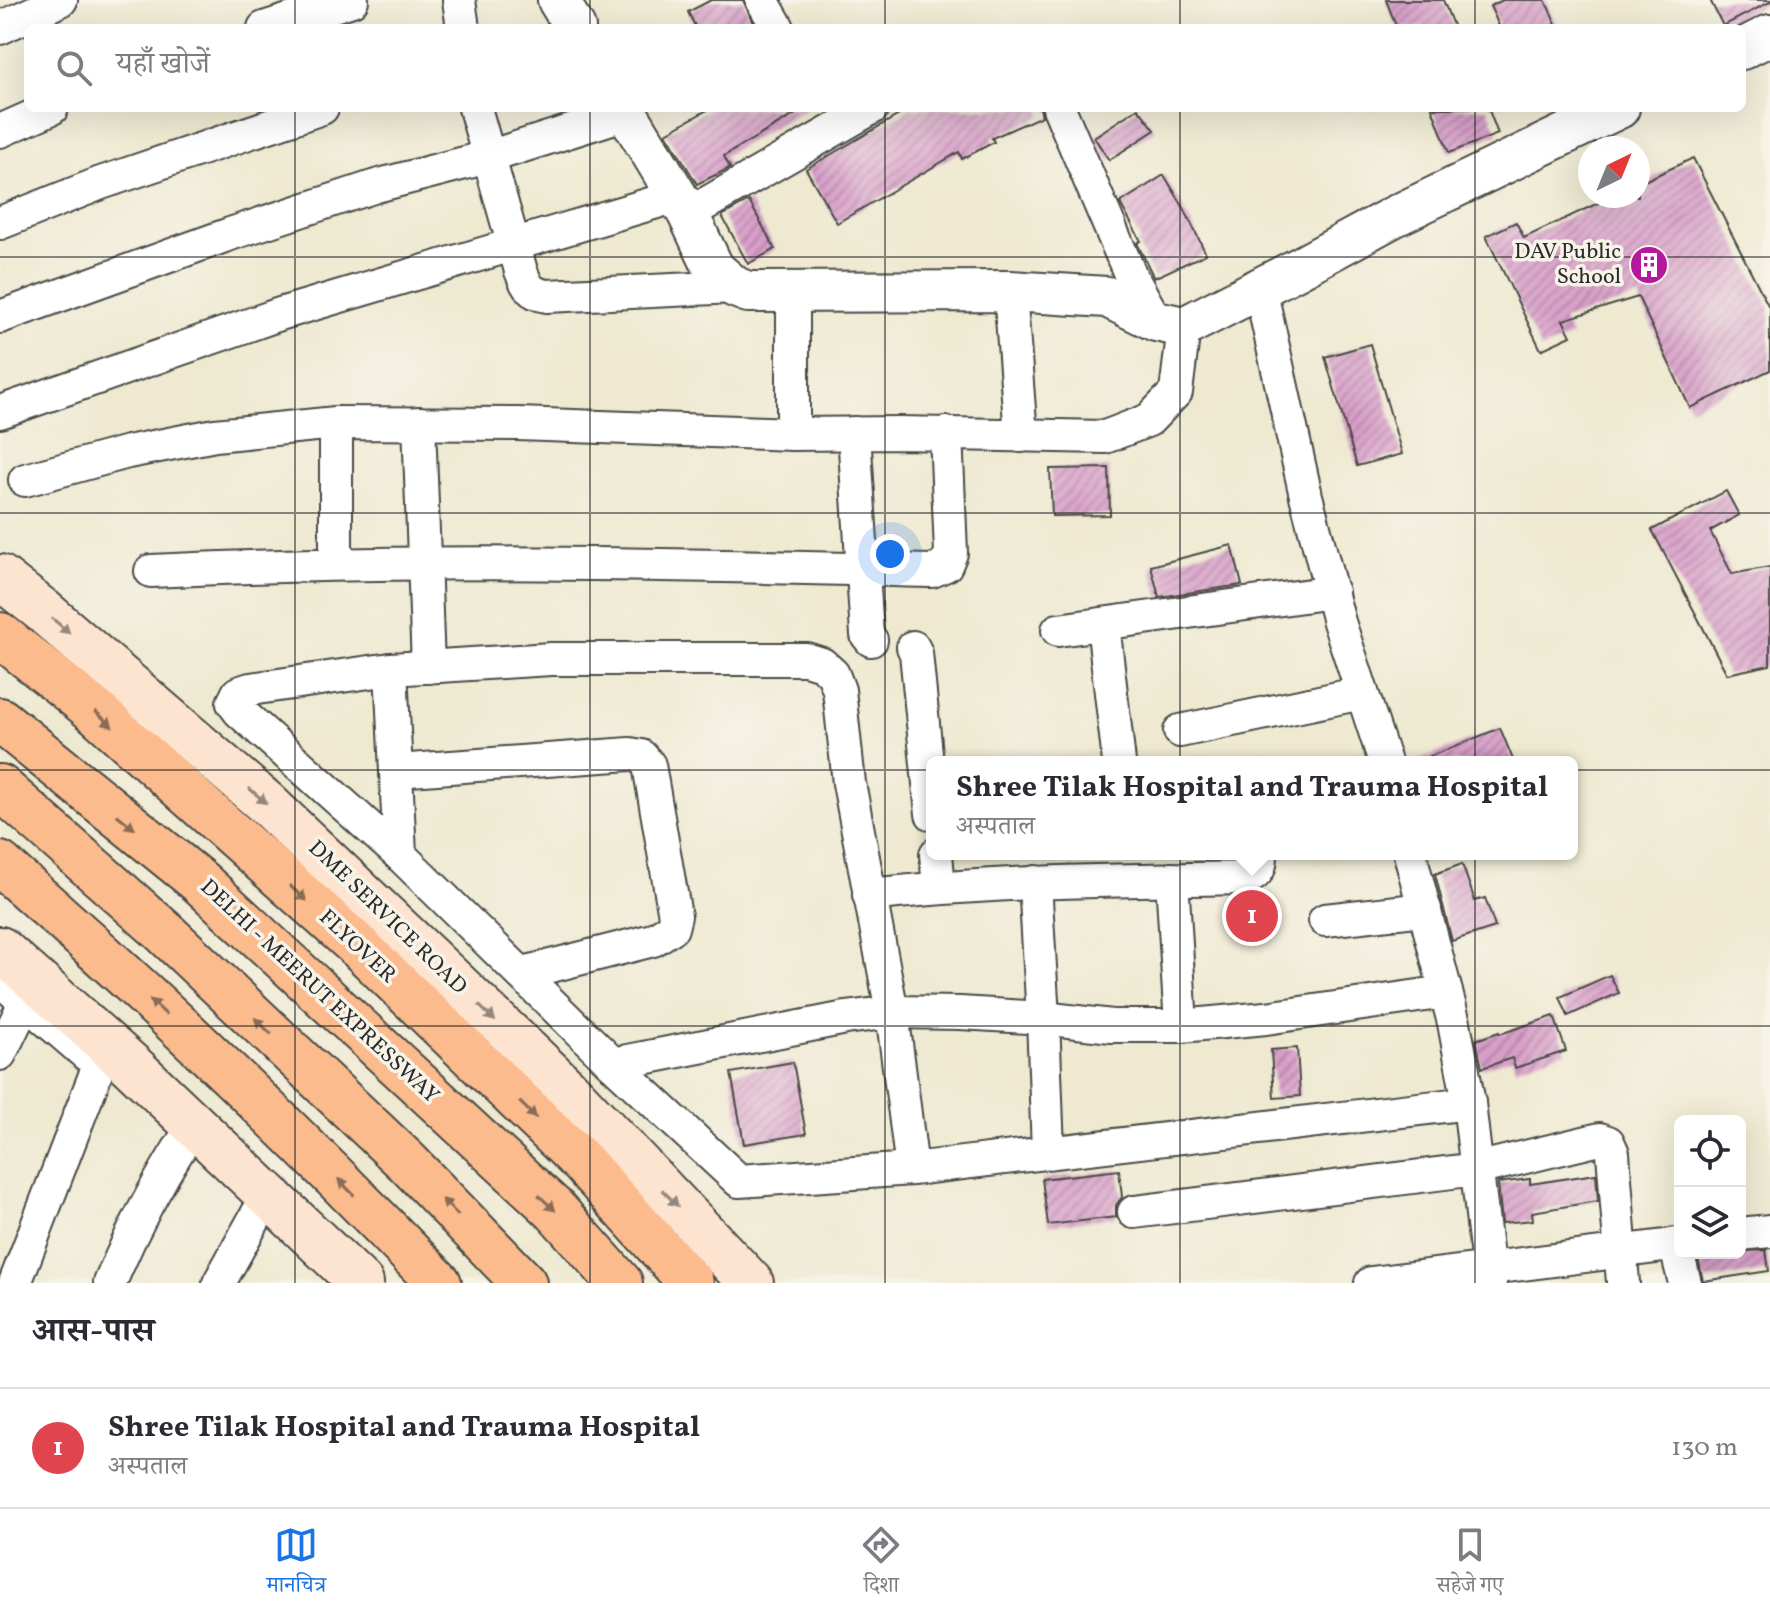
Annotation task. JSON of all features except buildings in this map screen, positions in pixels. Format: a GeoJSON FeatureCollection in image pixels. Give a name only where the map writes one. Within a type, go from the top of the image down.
{"type":"FeatureCollection","features":[{"type":"Feature","properties":{"kind":"highway","name":"FLYOVER"},"geometry":{"type":"LineString","coordinates":[[0,635],[95,711],[359,947],[582,1162],[691,1283]]}},
{"type":"Feature","properties":{"kind":"highway","name":"DELHI - MEERUT EXPRESSWAY"},"geometry":{"type":"LineString","coordinates":[[0,720],[200,882],[555,1210],[620,1283]]}},
{"type":"Feature","properties":{"kind":"highway"},"geometry":{"type":"LineString","coordinates":[[0,787],[207,972],[408,1163],[524,1283]]}},
{"type":"Feature","properties":{"kind":"highway"},"geometry":{"type":"LineString","coordinates":[[0,864],[95,947],[312,1152],[439,1283]]}},
{"type":"Feature","properties":{"kind":"main road","name":"DME SERVICE ROAD"},"geometry":{"type":"LineString","coordinates":[[0,577],[266,803],[566,1088],[751,1283]]}},
{"type":"Feature","properties":{"kind":"main road"},"geometry":{"type":"LineString","coordinates":[[0,949],[20,988],[130,1064],[361,1283]]}},
{"type":"Feature","properties":{"kind":"street"},"geometry":{"type":"LineString","coordinates":[[0,28],[61,0]]}},
{"type":"Feature","properties":{"kind":"street"},"geometry":{"type":"LineString","coordinates":[[277,24],[352,0]]}},
{"type":"Feature","properties":{"kind":"street"},"geometry":{"type":"LineString","coordinates":[[459,0],[462,24]]}},
{"type":"Feature","properties":{"kind":"street"},"geometry":{"type":"LineString","coordinates":[[558,0],[573,24]]}},
{"type":"Feature","properties":{"kind":"street"},"geometry":{"type":"LineString","coordinates":[[762,0],[776,24]]}},
{"type":"Feature","properties":{"kind":"street"},"geometry":{"type":"LineString","coordinates":[[1746,47],[1770,35]]}},
{"type":"Feature","properties":{"kind":"street"},"geometry":{"type":"LineString","coordinates":[[0,131],[43,112]]}},
{"type":"Feature","properties":{"kind":"street"},"geometry":{"type":"LineString","coordinates":[[0,223],[101,183],[310,112]]}},
{"type":"Feature","properties":{"kind":"street"},"geometry":{"type":"LineString","coordinates":[[476,112],[513,245],[527,287],[535,294],[547,296],[735,287]]}},
{"type":"Feature","properties":{"kind":"street"},"geometry":{"type":"LineString","coordinates":[[0,317],[216,239],[376,186],[488,157],[619,112]]}},
{"type":"Feature","properties":{"kind":"street"},"geometry":{"type":"LineString","coordinates":[[626,112],[683,205],[714,269],[735,287],[748,292],[1010,291],[1107,297],[1170,324],[1260,288],[1393,217],[1611,112]]}},
{"type":"Feature","properties":{"kind":"street"},"geometry":{"type":"LineString","coordinates":[[0,412],[280,314],[513,245],[683,205],[829,118],[855,112]]}},
{"type":"Feature","properties":{"kind":"street"},"geometry":{"type":"LineString","coordinates":[[25,480],[128,452],[201,438],[336,423],[793,434],[946,433],[1105,437],[1149,420],[1176,392],[1170,324],[1130,274],[1061,112]]}},
{"type":"Feature","properties":{"kind":"street"},"geometry":{"type":"LineString","coordinates":[[1260,288],[1306,496],[1383,756]]}},
{"type":"Feature","properties":{"kind":"street"},"geometry":{"type":"LineString","coordinates":[[1010,291],[1021,436]]}},
{"type":"Feature","properties":{"kind":"street"},"geometry":{"type":"LineString","coordinates":[[793,293],[793,434]]}},
{"type":"Feature","properties":{"kind":"street"},"geometry":{"type":"LineString","coordinates":[[336,423],[336,563]]}},
{"type":"Feature","properties":{"kind":"street"},"geometry":{"type":"LineString","coordinates":[[419,423],[428,667]]}},
{"type":"Feature","properties":{"kind":"street"},"geometry":{"type":"LineString","coordinates":[[854,433],[867,635],[871,640]]}},
{"type":"Feature","properties":{"kind":"street"},"geometry":{"type":"LineString","coordinates":[[151,571],[336,563],[572,563],[932,571],[946,565],[951,553],[946,433]]}},
{"type":"Feature","properties":{"kind":"street"},"geometry":{"type":"LineString","coordinates":[[1058,630],[1332,592]]}},
{"type":"Feature","properties":{"kind":"street"},"geometry":{"type":"LineString","coordinates":[[1103,624],[1118,756]]}},
{"type":"Feature","properties":{"kind":"street"},"geometry":{"type":"LineString","coordinates":[[913,647],[926,756]]}},
{"type":"Feature","properties":{"kind":"street"},"geometry":{"type":"LineString","coordinates":[[912,1169],[892,1012],[849,783],[839,690],[833,674],[822,664],[806,659],[551,659],[391,669],[238,693],[233,703],[239,711],[400,855],[613,1064],[739,1181],[912,1169],[1469,1103]]}},
{"type":"Feature","properties":{"kind":"street"},"geometry":{"type":"LineString","coordinates":[[391,669],[400,855]]}},
{"type":"Feature","properties":{"kind":"street"},"geometry":{"type":"LineString","coordinates":[[1180,731],[1362,693]]}},
{"type":"Feature","properties":{"kind":"street"},"geometry":{"type":"LineString","coordinates":[[396,771],[630,754],[641,756],[649,765],[675,916],[672,928],[653,940],[523,973]]}},
{"type":"Feature","properties":{"kind":"street"},"geometry":{"type":"LineString","coordinates":[[937,860],[939,887]]}},
{"type":"Feature","properties":{"kind":"street"},"geometry":{"type":"LineString","coordinates":[[869,895],[939,887],[1035,882],[1247,878],[1260,869],[1261,860]]}},
{"type":"Feature","properties":{"kind":"street"},"geometry":{"type":"LineString","coordinates":[[1412,860],[1446,992],[1469,1103],[1490,1275]]}},
{"type":"Feature","properties":{"kind":"street"},"geometry":{"type":"LineString","coordinates":[[1172,879],[1181,1026]]}},
{"type":"Feature","properties":{"kind":"street"},"geometry":{"type":"LineString","coordinates":[[1035,882],[1048,1152]]}},
{"type":"Feature","properties":{"kind":"street"},"geometry":{"type":"LineString","coordinates":[[1325,920],[1425,909]]}},
{"type":"Feature","properties":{"kind":"street"},"geometry":{"type":"LineString","coordinates":[[0,1054],[20,988],[99,1065],[185,1139],[339,1283]]}},
{"type":"Feature","properties":{"kind":"street"},"geometry":{"type":"LineString","coordinates":[[613,1064],[846,1018],[892,1012],[1043,1018],[1112,1026],[1181,1026],[1266,1018],[1446,992]]}},
{"type":"Feature","properties":{"kind":"street"},"geometry":{"type":"LineString","coordinates":[[15,1283],[99,1065]]}},
{"type":"Feature","properties":{"kind":"street"},"geometry":{"type":"LineString","coordinates":[[110,1283],[127,1241],[156,1185],[185,1139]]}},
{"type":"Feature","properties":{"kind":"street"},"geometry":{"type":"LineString","coordinates":[[1134,1212],[1476,1169],[1600,1139],[1608,1142],[1613,1153],[1622,1268]]}},
{"type":"Feature","properties":{"kind":"street"},"geometry":{"type":"LineString","coordinates":[[219,1283],[260,1209]]}},
{"type":"Feature","properties":{"kind":"street"},"geometry":{"type":"LineString","coordinates":[[1746,1233],[1770,1231]]}},
{"type":"Feature","properties":{"kind":"street"},"geometry":{"type":"LineString","coordinates":[[1371,1283],[1622,1268],[1674,1245]]}},
{"type":"Feature","properties":{"kind":"street"},"geometry":{"type":"LineString","coordinates":[[1680,1259],[1685,1283]]}},
{"type":"Feature","properties":{"kind":"place","name":"DAV Public School"},"geometry":{"type":"Point","coordinates":[1649,265]}},
{"type":"Feature","properties":{"kind":"place","name":"Shree Tilak Hospital and Trauma Hospital"},"geometry":{"type":"Point","coordinates":[1252,916]}}]}
